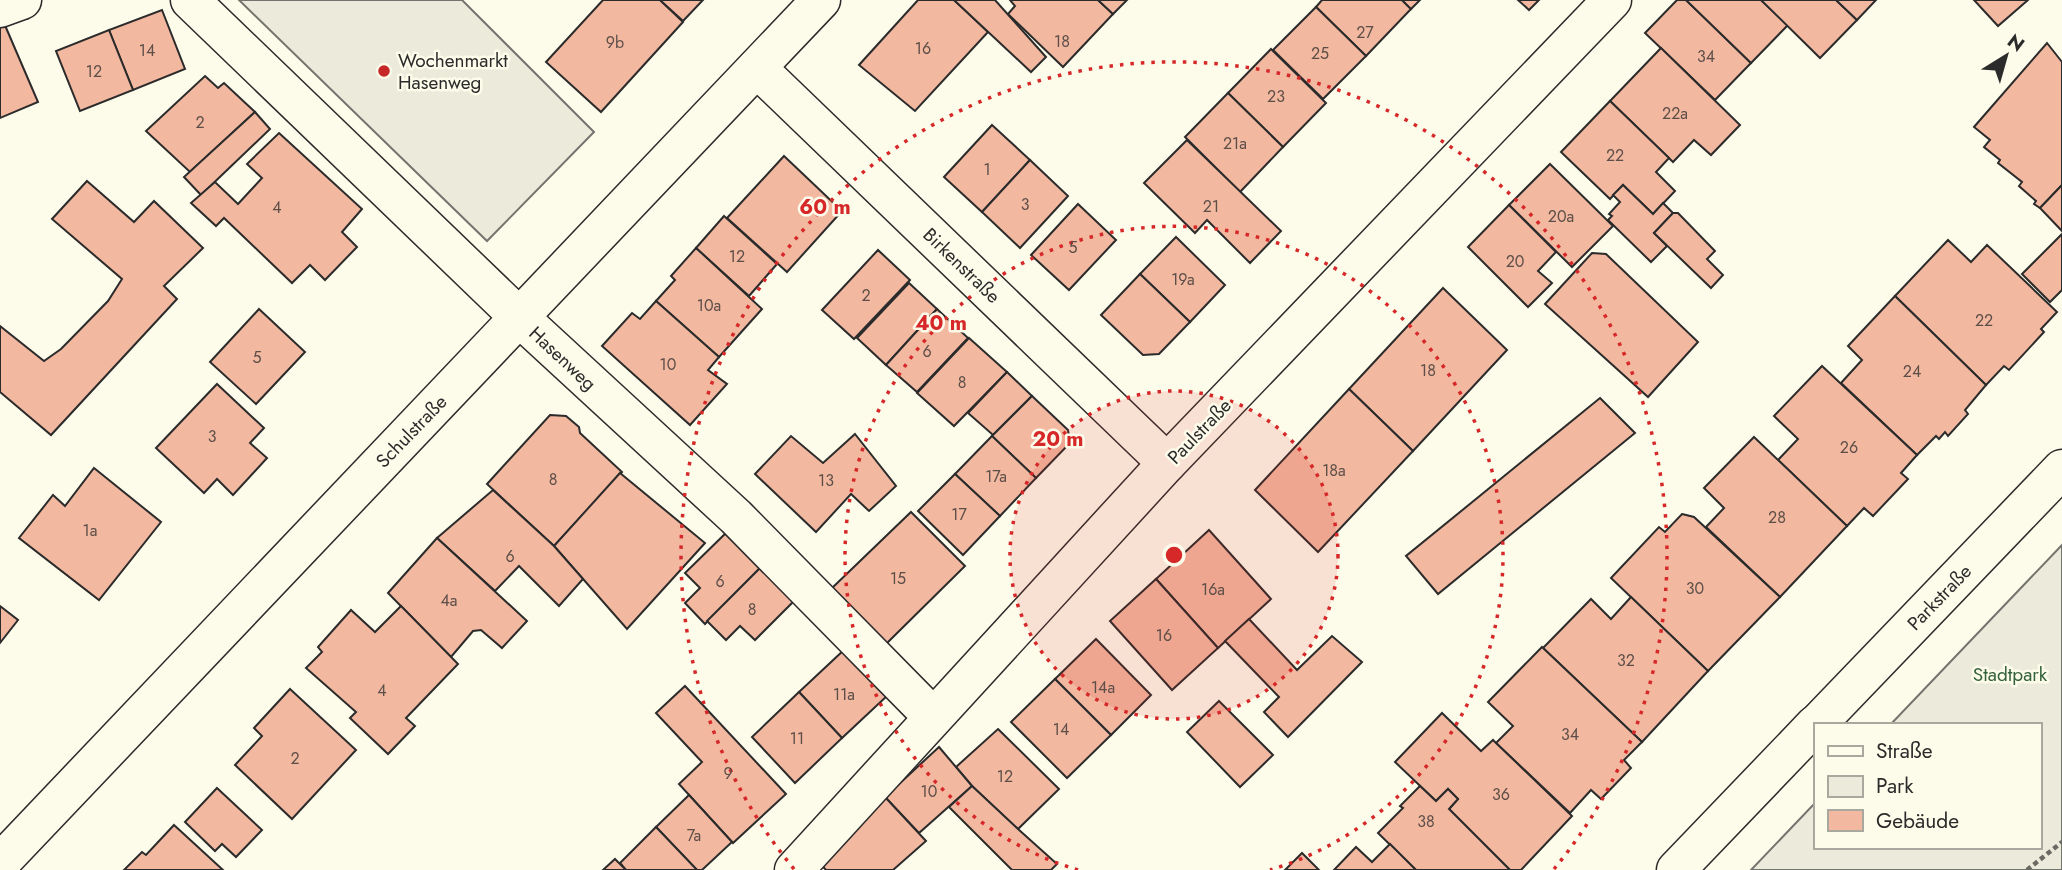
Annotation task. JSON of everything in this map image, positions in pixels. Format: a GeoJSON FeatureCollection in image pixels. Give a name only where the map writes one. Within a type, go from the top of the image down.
{"type":"FeatureCollection","features":[{"type":"Feature","properties":{"kind":"street"},"geometry":{"type":"LineString","coordinates":[[0,8],[22,0]]}},
{"type":"Feature","properties":{"kind":"street","name":"Hasenweg"},"geometry":{"type":"LineString","coordinates":[[190,0],[519,317],[736,517],[933,717]]}},
{"type":"Feature","properties":{"kind":"street","name":"Schulstraße"},"geometry":{"type":"LineString","coordinates":[[0,863],[821,0]]}},
{"type":"Feature","properties":{"kind":"street","name":"Paulstraße"},"geometry":{"type":"LineString","coordinates":[[794,870],[1167,463],[1612,0]]}},
{"type":"Feature","properties":{"kind":"street","name":"Birkenstraße"},"geometry":{"type":"LineString","coordinates":[[757,68],[1167,463]]}},
{"type":"Feature","properties":{"kind":"street","name":"Parkstraße"},"geometry":{"type":"LineString","coordinates":[[1818,723],[2062,469]]}},
{"type":"Feature","properties":{"kind":"street","name":"Parkstraße"},"geometry":{"type":"LineString","coordinates":[[1676,870],[1814,727]]}},
{"type":"Feature","properties":{"kind":"path"},"geometry":{"type":"LineString","coordinates":[[2027,870],[2062,842]]}},
{"type":"Feature","properties":{"kind":"green space","name":"Stadtpark"},"geometry":{"type":"Polygon","coordinates":[[[2062,545],[2062,870],[1751,870],[1814,804],[1814,849],[2041,849],[2041,723],[1892,723],[2062,545]]]}},
{"type":"Feature","properties":{"kind":"shaded area"},"geometry":{"type":"Polygon","coordinates":[[[239,0],[462,0],[594,132],[487,241],[239,0]]]}},
{"type":"Feature","properties":{"kind":"building"},"geometry":{"type":"Polygon","coordinates":[[[603,0],[660,0],[683,22],[601,112],[546,62],[603,0]]]}},
{"type":"Feature","properties":{"kind":"building"},"geometry":{"type":"Polygon","coordinates":[[[660,0],[703,0],[683,21],[660,0]]]}},
{"type":"Feature","properties":{"kind":"building"},"geometry":{"type":"Polygon","coordinates":[[[918,0],[954,0],[988,32],[915,111],[859,65],[918,0]]]}},
{"type":"Feature","properties":{"kind":"building"},"geometry":{"type":"Polygon","coordinates":[[[954,0],[995,0],[1046,57],[1031,72],[954,0]]]}},
{"type":"Feature","properties":{"kind":"building"},"geometry":{"type":"Polygon","coordinates":[[[1010,0],[1098,0],[1113,14],[1063,67],[1008,14],[1015,6],[1010,0]]]}},
{"type":"Feature","properties":{"kind":"building"},"geometry":{"type":"Polygon","coordinates":[[[1098,0],[1127,0],[1113,14],[1098,0]]]}},
{"type":"Feature","properties":{"kind":"building"},"geometry":{"type":"Polygon","coordinates":[[[1322,0],[1402,0],[1411,9],[1366,56],[1316,7],[1322,0]]]}},
{"type":"Feature","properties":{"kind":"building"},"geometry":{"type":"Polygon","coordinates":[[[1402,0],[1420,0],[1411,9],[1402,0]]]}},
{"type":"Feature","properties":{"kind":"building"},"geometry":{"type":"Polygon","coordinates":[[[1518,0],[1539,0],[1529,10],[1518,0]]]}},
{"type":"Feature","properties":{"kind":"building"},"geometry":{"type":"Polygon","coordinates":[[[1677,0],[1686,0],[1751,63],[1715,100],[1645,33],[1677,0]]]}},
{"type":"Feature","properties":{"kind":"building"},"geometry":{"type":"Polygon","coordinates":[[[1686,0],[1761,0],[1788,25],[1751,63],[1686,0]]]}},
{"type":"Feature","properties":{"kind":"building"},"geometry":{"type":"Polygon","coordinates":[[[1761,0],[1836,0],[1857,20],[1820,58],[1761,0]]]}},
{"type":"Feature","properties":{"kind":"building"},"geometry":{"type":"Polygon","coordinates":[[[1836,0],[1876,0],[1857,20],[1836,0]]]}},
{"type":"Feature","properties":{"kind":"building"},"geometry":{"type":"Polygon","coordinates":[[[1974,0],[2028,0],[1998,26],[1974,0]]]}},
{"type":"Feature","properties":{"kind":"building"},"geometry":{"type":"Polygon","coordinates":[[[1316,7],[1366,56],[1323,99],[1273,50],[1316,7]]]}},
{"type":"Feature","properties":{"kind":"building"},"geometry":{"type":"Polygon","coordinates":[[[162,10],[185,69],[133,90],[109,30],[162,10]]]}},
{"type":"Feature","properties":{"kind":"building"},"geometry":{"type":"Polygon","coordinates":[[[4,23],[38,102],[0,118],[0,25],[4,23]]]}},
{"type":"Feature","properties":{"kind":"building"},"geometry":{"type":"Polygon","coordinates":[[[109,30],[133,90],[80,111],[56,51],[109,30]]]}},
{"type":"Feature","properties":{"kind":"building"},"geometry":{"type":"Polygon","coordinates":[[[2047,43],[2062,62],[2062,185],[2040,208],[2019,186],[2022,182],[1998,163],[2000,160],[1984,147],[1990,140],[1974,127],[2047,43]]]}},
{"type":"Feature","properties":{"kind":"building"},"geometry":{"type":"Polygon","coordinates":[[[1661,48],[1740,125],[1711,155],[1694,140],[1673,162],[1610,101],[1661,48]]]}},
{"type":"Feature","properties":{"kind":"building"},"geometry":{"type":"Polygon","coordinates":[[[1271,49],[1326,103],[1283,147],[1228,93],[1271,49]]]}},
{"type":"Feature","properties":{"kind":"building"},"geometry":{"type":"Polygon","coordinates":[[[205,76],[218,88],[224,83],[255,112],[190,172],[146,131],[205,76]]]}},
{"type":"Feature","properties":{"kind":"building"},"geometry":{"type":"Polygon","coordinates":[[[1228,93],[1283,147],[1240,192],[1185,137],[1228,93]]]}},
{"type":"Feature","properties":{"kind":"building"},"geometry":{"type":"Polygon","coordinates":[[[1610,101],[1669,158],[1656,172],[1675,191],[1653,214],[1623,185],[1610,199],[1561,152],[1610,101]]]}},
{"type":"Feature","properties":{"kind":"building"},"geometry":{"type":"Polygon","coordinates":[[[255,112],[270,129],[201,195],[184,177],[255,112]]]}},
{"type":"Feature","properties":{"kind":"building"},"geometry":{"type":"Polygon","coordinates":[[[992,125],[1030,160],[982,212],[944,177],[992,125]]]}},
{"type":"Feature","properties":{"kind":"building"},"geometry":{"type":"Polygon","coordinates":[[[279,133],[362,209],[342,232],[357,247],[325,280],[310,265],[292,283],[224,218],[216,226],[191,203],[215,182],[238,204],[262,178],[247,164],[279,133]]]}},
{"type":"Feature","properties":{"kind":"building"},"geometry":{"type":"Polygon","coordinates":[[[1187,140],[1281,231],[1250,263],[1207,220],[1195,233],[1144,183],[1187,140]]]}},
{"type":"Feature","properties":{"kind":"building"},"geometry":{"type":"Polygon","coordinates":[[[784,156],[842,211],[787,272],[727,218],[784,156]]]}},
{"type":"Feature","properties":{"kind":"building"},"geometry":{"type":"Polygon","coordinates":[[[1030,160],[1068,196],[1020,248],[982,212],[1030,160]]]}},
{"type":"Feature","properties":{"kind":"building"},"geometry":{"type":"Polygon","coordinates":[[[1550,164],[1613,226],[1572,267],[1509,205],[1550,164]]]}},
{"type":"Feature","properties":{"kind":"building"},"geometry":{"type":"Polygon","coordinates":[[[87,181],[134,222],[154,201],[203,248],[164,286],[177,299],[51,435],[0,392],[0,326],[44,361],[61,349],[108,301],[122,279],[52,219],[87,181]]]}},
{"type":"Feature","properties":{"kind":"building"},"geometry":{"type":"Polygon","coordinates":[[[1623,185],[1653,214],[1663,203],[1673,213],[1654,233],[1667,246],[1651,262],[1608,220],[1612,216],[1609,214],[1620,202],[1613,195],[1623,185]]]}},
{"type":"Feature","properties":{"kind":"building"},"geometry":{"type":"Polygon","coordinates":[[[2062,185],[2062,231],[2040,208],[2062,185]]]}},
{"type":"Feature","properties":{"kind":"building"},"geometry":{"type":"Polygon","coordinates":[[[1078,204],[1116,240],[1069,290],[1031,255],[1078,204]]]}},
{"type":"Feature","properties":{"kind":"building"},"geometry":{"type":"Polygon","coordinates":[[[1509,205],[1556,252],[1538,271],[1552,283],[1528,307],[1468,247],[1509,205]]]}},
{"type":"Feature","properties":{"kind":"building"},"geometry":{"type":"Polygon","coordinates":[[[1673,213],[1678,213],[1715,251],[1707,259],[1723,275],[1711,288],[1654,233],[1673,213]]]}},
{"type":"Feature","properties":{"kind":"building"},"geometry":{"type":"Polygon","coordinates":[[[724,216],[777,264],[749,296],[696,248],[724,216]]]}},
{"type":"Feature","properties":{"kind":"building"},"geometry":{"type":"Polygon","coordinates":[[[2062,234],[2062,290],[2050,302],[2022,274],[2062,234]]]}},
{"type":"Feature","properties":{"kind":"building"},"geometry":{"type":"Polygon","coordinates":[[[1176,237],[1225,285],[1190,322],[1140,274],[1176,237]]]}},
{"type":"Feature","properties":{"kind":"building"},"geometry":{"type":"Polygon","coordinates":[[[1948,240],[1971,262],[1987,245],[2057,312],[2041,329],[2044,332],[2009,370],[2004,366],[1986,385],[1895,296],[1948,240]]]}},
{"type":"Feature","properties":{"kind":"building"},"geometry":{"type":"Polygon","coordinates":[[[696,248],[762,309],[719,357],[656,301],[675,280],[671,276],[696,248]]]}},
{"type":"Feature","properties":{"kind":"building"},"geometry":{"type":"Polygon","coordinates":[[[878,250],[910,280],[854,339],[822,310],[878,250]]]}},
{"type":"Feature","properties":{"kind":"building"},"geometry":{"type":"Polygon","coordinates":[[[1592,253],[1606,254],[1698,342],[1648,397],[1545,304],[1592,253]]]}},
{"type":"Feature","properties":{"kind":"building"},"geometry":{"type":"Polygon","coordinates":[[[1140,274],[1190,322],[1159,354],[1143,355],[1101,315],[1140,274]]]}},
{"type":"Feature","properties":{"kind":"building"},"geometry":{"type":"Polygon","coordinates":[[[909,283],[937,309],[886,365],[857,338],[909,283]]]}},
{"type":"Feature","properties":{"kind":"building"},"geometry":{"type":"Polygon","coordinates":[[[1443,288],[1507,350],[1413,451],[1349,389],[1443,288]]]}},
{"type":"Feature","properties":{"kind":"building"},"geometry":{"type":"Polygon","coordinates":[[[1895,296],[1986,385],[1965,410],[1968,414],[1948,436],[1945,432],[1939,439],[1936,436],[1917,455],[1841,383],[1862,360],[1848,346],[1895,296]]]}},
{"type":"Feature","properties":{"kind":"building"},"geometry":{"type":"Polygon","coordinates":[[[656,301],[719,357],[708,370],[727,384],[690,425],[602,346],[632,313],[640,319],[656,301]]]}},
{"type":"Feature","properties":{"kind":"building"},"geometry":{"type":"Polygon","coordinates":[[[259,309],[305,352],[256,404],[210,362],[259,309]]]}},
{"type":"Feature","properties":{"kind":"building"},"geometry":{"type":"Polygon","coordinates":[[[937,309],[968,338],[917,392],[886,365],[937,309]]]}},
{"type":"Feature","properties":{"kind":"building"},"geometry":{"type":"Polygon","coordinates":[[[969,338],[1007,372],[954,426],[917,393],[969,338]]]}},
{"type":"Feature","properties":{"kind":"building"},"geometry":{"type":"Polygon","coordinates":[[[1822,366],[1917,455],[1901,473],[1908,479],[1873,516],[1864,508],[1847,526],[1778,460],[1798,439],[1774,416],[1822,366]]]}},
{"type":"Feature","properties":{"kind":"building"},"geometry":{"type":"Polygon","coordinates":[[[1007,372],[1032,396],[993,435],[968,413],[1007,372]]]}},
{"type":"Feature","properties":{"kind":"building"},"geometry":{"type":"Polygon","coordinates":[[[217,384],[264,428],[250,443],[267,458],[233,495],[217,479],[204,493],[156,448],[217,384]]]}},
{"type":"Feature","properties":{"kind":"building"},"geometry":{"type":"Polygon","coordinates":[[[1349,389],[1413,451],[1318,552],[1255,490],[1349,389]]]}},
{"type":"Feature","properties":{"kind":"building"},"geometry":{"type":"Polygon","coordinates":[[[1032,396],[1068,430],[1070,443],[1036,478],[992,436],[1032,396]]]}},
{"type":"Feature","properties":{"kind":"building"},"geometry":{"type":"Polygon","coordinates":[[[1600,398],[1635,433],[1438,594],[1406,556],[1600,398]]]}},
{"type":"Feature","properties":{"kind":"building"},"geometry":{"type":"Polygon","coordinates":[[[550,415],[566,416],[579,427],[580,433],[622,472],[554,546],[487,484],[550,415]]]}},
{"type":"Feature","properties":{"kind":"building"},"geometry":{"type":"Polygon","coordinates":[[[855,434],[896,486],[869,511],[851,494],[816,532],[755,474],[791,436],[823,463],[855,434]]]}},
{"type":"Feature","properties":{"kind":"building"},"geometry":{"type":"Polygon","coordinates":[[[992,436],[1036,478],[1000,516],[955,474],[992,436]]]}},
{"type":"Feature","properties":{"kind":"building"},"geometry":{"type":"Polygon","coordinates":[[[1754,437],[1847,526],[1780,597],[1706,527],[1724,508],[1704,488],[1754,437]]]}},
{"type":"Feature","properties":{"kind":"building"},"geometry":{"type":"Polygon","coordinates":[[[94,468],[161,522],[99,600],[19,538],[53,495],[65,506],[94,468]]]}},
{"type":"Feature","properties":{"kind":"building"},"geometry":{"type":"Polygon","coordinates":[[[620,473],[705,543],[627,629],[554,546],[620,473]]]}},
{"type":"Feature","properties":{"kind":"building"},"geometry":{"type":"Polygon","coordinates":[[[955,474],[1000,516],[963,555],[918,511],[955,474]]]}},
{"type":"Feature","properties":{"kind":"building"},"geometry":{"type":"Polygon","coordinates":[[[493,490],[554,546],[583,579],[559,606],[519,566],[495,591],[437,538],[493,490]]]}},
{"type":"Feature","properties":{"kind":"building"},"geometry":{"type":"Polygon","coordinates":[[[911,512],[965,566],[886,644],[831,589],[911,512]]]}},
{"type":"Feature","properties":{"kind":"building"},"geometry":{"type":"Polygon","coordinates":[[[1682,514],[1694,517],[1780,597],[1708,671],[1611,578],[1659,527],[1665,532],[1682,514]]]}},
{"type":"Feature","properties":{"kind":"building"},"geometry":{"type":"Polygon","coordinates":[[[729,530],[764,564],[705,624],[685,603],[700,588],[685,573],[729,530]]]}},
{"type":"Feature","properties":{"kind":"building"},"geometry":{"type":"Polygon","coordinates":[[[1209,530],[1271,599],[1218,648],[1156,579],[1209,530]]]}},
{"type":"Feature","properties":{"kind":"building"},"geometry":{"type":"Polygon","coordinates":[[[437,538],[527,621],[502,648],[481,630],[473,631],[451,657],[388,593],[437,538]]]}},
{"type":"Feature","properties":{"kind":"building"},"geometry":{"type":"Polygon","coordinates":[[[764,564],[798,597],[755,640],[740,626],[726,640],[707,621],[764,564]]]}},
{"type":"Feature","properties":{"kind":"building"},"geometry":{"type":"Polygon","coordinates":[[[1156,579],[1218,648],[1172,690],[1110,621],[1156,579]]]}},
{"type":"Feature","properties":{"kind":"building"},"geometry":{"type":"Polygon","coordinates":[[[1631,597],[1708,671],[1642,742],[1543,648],[1591,599],[1611,619],[1631,597]]]}},
{"type":"Feature","properties":{"kind":"building"},"geometry":{"type":"Polygon","coordinates":[[[0,606],[18,620],[0,643],[0,606]]]}},
{"type":"Feature","properties":{"kind":"building"},"geometry":{"type":"Polygon","coordinates":[[[401,606],[458,664],[406,718],[415,726],[388,754],[350,718],[356,712],[306,668],[322,652],[318,647],[351,610],[375,632],[401,606]]]}},
{"type":"Feature","properties":{"kind":"building"},"geometry":{"type":"Polygon","coordinates":[[[1249,619],[1297,670],[1332,636],[1362,662],[1288,737],[1264,712],[1279,697],[1225,641],[1249,619]]]}},
{"type":"Feature","properties":{"kind":"building"},"geometry":{"type":"Polygon","coordinates":[[[1096,639],[1151,695],[1111,735],[1055,679],[1096,639]]]}},
{"type":"Feature","properties":{"kind":"building"},"geometry":{"type":"Polygon","coordinates":[[[1542,647],[1642,742],[1624,760],[1631,768],[1601,799],[1591,790],[1570,813],[1496,743],[1513,726],[1488,702],[1542,647]]]}},
{"type":"Feature","properties":{"kind":"building"},"geometry":{"type":"Polygon","coordinates":[[[845,649],[888,695],[842,738],[799,692],[845,649]]]}},
{"type":"Feature","properties":{"kind":"building"},"geometry":{"type":"Polygon","coordinates":[[[1055,679],[1111,735],[1067,778],[1011,722],[1055,679]]]}},
{"type":"Feature","properties":{"kind":"building"},"geometry":{"type":"Polygon","coordinates":[[[685,686],[786,794],[733,843],[679,784],[702,762],[656,713],[685,686]]]}},
{"type":"Feature","properties":{"kind":"building"},"geometry":{"type":"Polygon","coordinates":[[[290,689],[356,750],[292,819],[235,765],[262,736],[254,728],[290,689]]]}},
{"type":"Feature","properties":{"kind":"building"},"geometry":{"type":"Polygon","coordinates":[[[799,692],[842,738],[795,783],[752,737],[799,692]]]}},
{"type":"Feature","properties":{"kind":"building"},"geometry":{"type":"Polygon","coordinates":[[[1219,701],[1273,755],[1240,787],[1187,732],[1219,701]]]}},
{"type":"Feature","properties":{"kind":"building"},"geometry":{"type":"Polygon","coordinates":[[[1442,713],[1481,751],[1493,740],[1572,816],[1521,870],[1510,870],[1449,809],[1458,799],[1448,789],[1436,801],[1395,762],[1442,713]]]}},
{"type":"Feature","properties":{"kind":"building"},"geometry":{"type":"Polygon","coordinates":[[[998,729],[1059,789],[1018,829],[972,786],[956,767],[998,729]]]}},
{"type":"Feature","properties":{"kind":"building"},"geometry":{"type":"Polygon","coordinates":[[[939,747],[972,786],[919,833],[885,797],[939,747]]]}},
{"type":"Feature","properties":{"kind":"building"},"geometry":{"type":"Polygon","coordinates":[[[972,786],[1057,864],[1051,870],[1012,870],[949,807],[972,786]]]}},
{"type":"Feature","properties":{"kind":"building"},"geometry":{"type":"Polygon","coordinates":[[[1420,786],[1436,801],[1448,789],[1458,799],[1449,809],[1510,870],[1416,870],[1378,833],[1420,786]]]}},
{"type":"Feature","properties":{"kind":"building"},"geometry":{"type":"Polygon","coordinates":[[[217,788],[262,830],[236,857],[222,844],[215,851],[185,822],[217,788]]]}},
{"type":"Feature","properties":{"kind":"building"},"geometry":{"type":"Polygon","coordinates":[[[689,795],[732,842],[702,870],[697,870],[656,827],[689,795]]]}},
{"type":"Feature","properties":{"kind":"building"},"geometry":{"type":"Polygon","coordinates":[[[885,797],[926,841],[893,870],[826,870],[815,858],[885,797]]]}},
{"type":"Feature","properties":{"kind":"building"},"geometry":{"type":"Polygon","coordinates":[[[174,825],[223,870],[124,870],[142,852],[146,855],[174,825]]]}},
{"type":"Feature","properties":{"kind":"building"},"geometry":{"type":"Polygon","coordinates":[[[656,827],[697,870],[626,870],[620,863],[656,827]]]}},
{"type":"Feature","properties":{"kind":"building"},"geometry":{"type":"Polygon","coordinates":[[[1390,844],[1416,870],[1334,870],[1356,847],[1372,862],[1390,844]]]}},
{"type":"Feature","properties":{"kind":"building"},"geometry":{"type":"Polygon","coordinates":[[[1302,853],[1319,870],[1285,870],[1302,853]]]}},
{"type":"Feature","properties":{"kind":"building"},"geometry":{"type":"Polygon","coordinates":[[[615,859],[626,870],[603,870],[615,859]]]}},
{"type":"Feature","properties":{"kind":"place","name":"Wochenmarkt Hasenweg"},"geometry":{"type":"Point","coordinates":[384,71]}}]}
